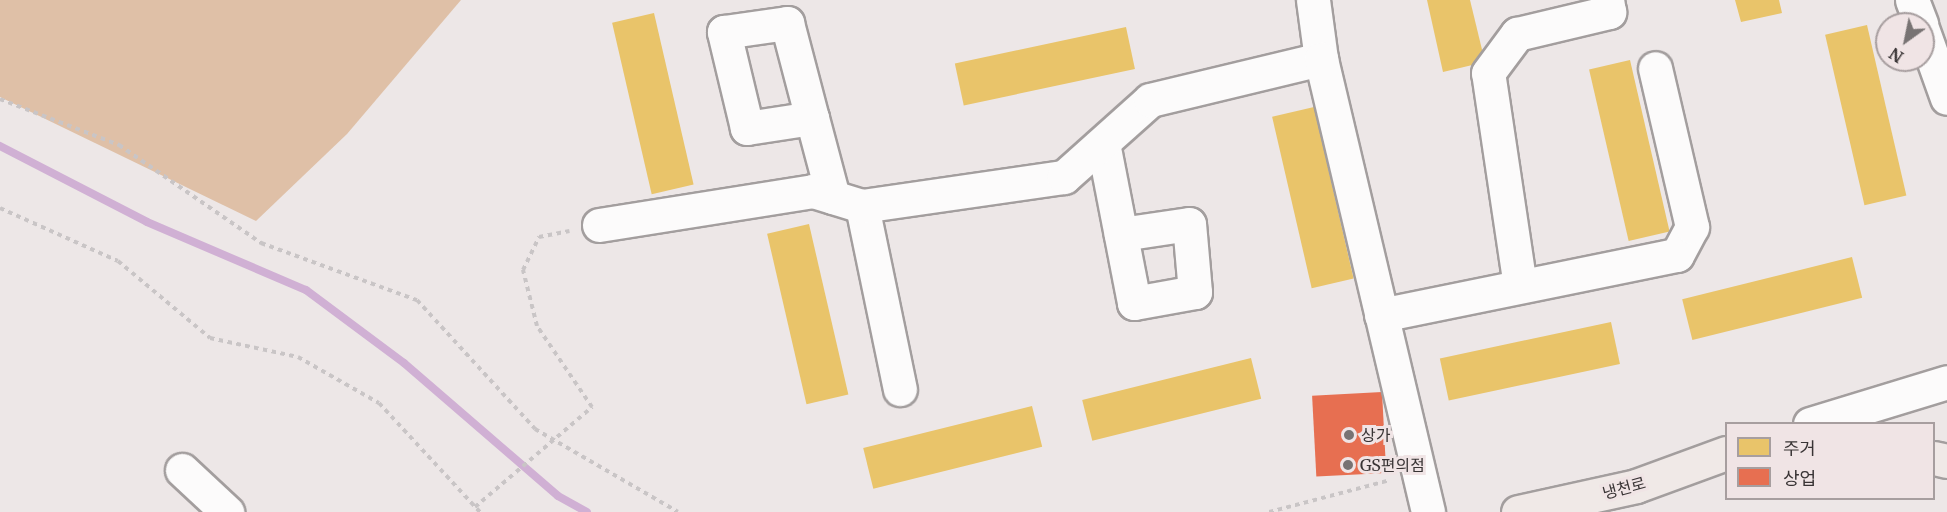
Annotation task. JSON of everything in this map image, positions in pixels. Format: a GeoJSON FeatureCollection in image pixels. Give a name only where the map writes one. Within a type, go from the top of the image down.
{"type":"FeatureCollection","features":[{"type":"Feature","properties":{"kind":"main road","name":"냉천로"},"geometry":{"type":"LineString","coordinates":[[1518,512],[1636,486],[1725,453]]}},
{"type":"Feature","properties":{"kind":"street"},"geometry":{"type":"LineString","coordinates":[[1313,0],[1321,58],[1428,512]]}},
{"type":"Feature","properties":{"kind":"street"},"geometry":{"type":"LineString","coordinates":[[1520,286],[1488,73],[1517,34],[1609,12],[1607,0]]}},
{"type":"Feature","properties":{"kind":"street"},"geometry":{"type":"LineString","coordinates":[[599,225],[813,191],[848,201],[1064,177],[1150,100],[1321,58]]}},
{"type":"Feature","properties":{"kind":"street"},"geometry":{"type":"LineString","coordinates":[[1935,64],[1947,98]]}},
{"type":"Feature","properties":{"kind":"street"},"geometry":{"type":"LineString","coordinates":[[1381,315],[1677,255],[1692,227],[1655,68]]}},
{"type":"Feature","properties":{"kind":"street"},"geometry":{"type":"LineString","coordinates":[[813,118],[848,201],[900,389]]}},
{"type":"Feature","properties":{"kind":"street"},"geometry":{"type":"LineString","coordinates":[[1103,143],[1121,234]]}},
{"type":"Feature","properties":{"kind":"street"},"geometry":{"type":"LineString","coordinates":[[1813,422],[1947,382]]}},
{"type":"Feature","properties":{"kind":"street"},"geometry":{"type":"LineString","coordinates":[[182,470],[227,512]]}},
{"type":"Feature","properties":{"kind":"path"},"geometry":{"type":"LineString","coordinates":[[0,99],[119,145],[261,243],[417,300],[535,429],[678,512]]}},
{"type":"Feature","properties":{"kind":"path"},"geometry":{"type":"LineString","coordinates":[[0,208],[118,261],[210,338],[298,357],[379,403],[480,512]]}},
{"type":"Feature","properties":{"kind":"path"},"geometry":{"type":"LineString","coordinates":[[475,507],[551,438],[592,407],[537,326],[523,270],[539,237],[599,225]]}},
{"type":"Feature","properties":{"kind":"path"},"geometry":{"type":"LineString","coordinates":[[1269,512],[1419,472]]}},
{"type":"Feature","properties":{"kind":"shaded area"},"geometry":{"type":"Polygon","coordinates":[[[0,0],[461,0],[347,134],[256,221],[0,97],[0,0]]]}},
{"type":"Feature","properties":{"kind":"building: 주거"},"geometry":{"type":"Polygon","coordinates":[[[1427,0],[1470,0],[1485,62],[1443,72],[1427,0]]]}},
{"type":"Feature","properties":{"kind":"building: 주거"},"geometry":{"type":"Polygon","coordinates":[[[1735,0],[1779,0],[1782,13],[1741,22],[1735,0]]]}},
{"type":"Feature","properties":{"kind":"building: 주거"},"geometry":{"type":"Polygon","coordinates":[[[654,13],[694,184],[652,194],[612,23],[654,13]]]}},
{"type":"Feature","properties":{"kind":"building: 주거"},"geometry":{"type":"Polygon","coordinates":[[[1867,25],[1875,60],[1875,72],[1878,72],[1906,196],[1864,205],[1825,35],[1867,25]]]}},
{"type":"Feature","properties":{"kind":"building: 주거"},"geometry":{"type":"Polygon","coordinates":[[[1126,27],[1135,69],[964,105],[955,63],[1126,27]]]}},
{"type":"Feature","properties":{"kind":"building: 주거"},"geometry":{"type":"Polygon","coordinates":[[[1630,60],[1670,231],[1629,241],[1589,69],[1630,60]]]}},
{"type":"Feature","properties":{"kind":"building: 주거"},"geometry":{"type":"Polygon","coordinates":[[[1314,107],[1354,278],[1312,288],[1272,117],[1314,107]]]}},
{"type":"Feature","properties":{"kind":"building: 주거"},"geometry":{"type":"Polygon","coordinates":[[[809,224],[848,395],[806,404],[767,234],[809,224]]]}},
{"type":"Feature","properties":{"kind":"building: 주거"},"geometry":{"type":"Polygon","coordinates":[[[1852,257],[1862,298],[1692,340],[1682,299],[1852,257]]]}},
{"type":"Feature","properties":{"kind":"building: 주거"},"geometry":{"type":"Polygon","coordinates":[[[1611,322],[1620,364],[1449,400],[1440,358],[1611,322]]]}},
{"type":"Feature","properties":{"kind":"building: 주거"},"geometry":{"type":"Polygon","coordinates":[[[1251,358],[1261,399],[1092,441],[1082,400],[1251,358]]]}},
{"type":"Feature","properties":{"kind":"building: 주거"},"geometry":{"type":"Polygon","coordinates":[[[1032,406],[1042,447],[873,489],[863,448],[1032,406]]]}},
{"type":"Feature","properties":{"kind":"building: 상업","name":"상가"},"geometry":{"type":"Polygon","coordinates":[[[1382,392],[1386,473],[1316,477],[1312,396],[1382,392]]]}},
{"type":"Feature","properties":{"kind":"waterway"},"geometry":{"type":"LineString","coordinates":[[0,146],[147,222],[306,290],[404,363],[558,496],[587,512]]}},
{"type":"Feature","properties":{"kind":"place","name":"상가"},"geometry":{"type":"Point","coordinates":[1349,435]}},
{"type":"Feature","properties":{"kind":"place","name":"GS편의점"},"geometry":{"type":"Point","coordinates":[1348,465]}}]}
